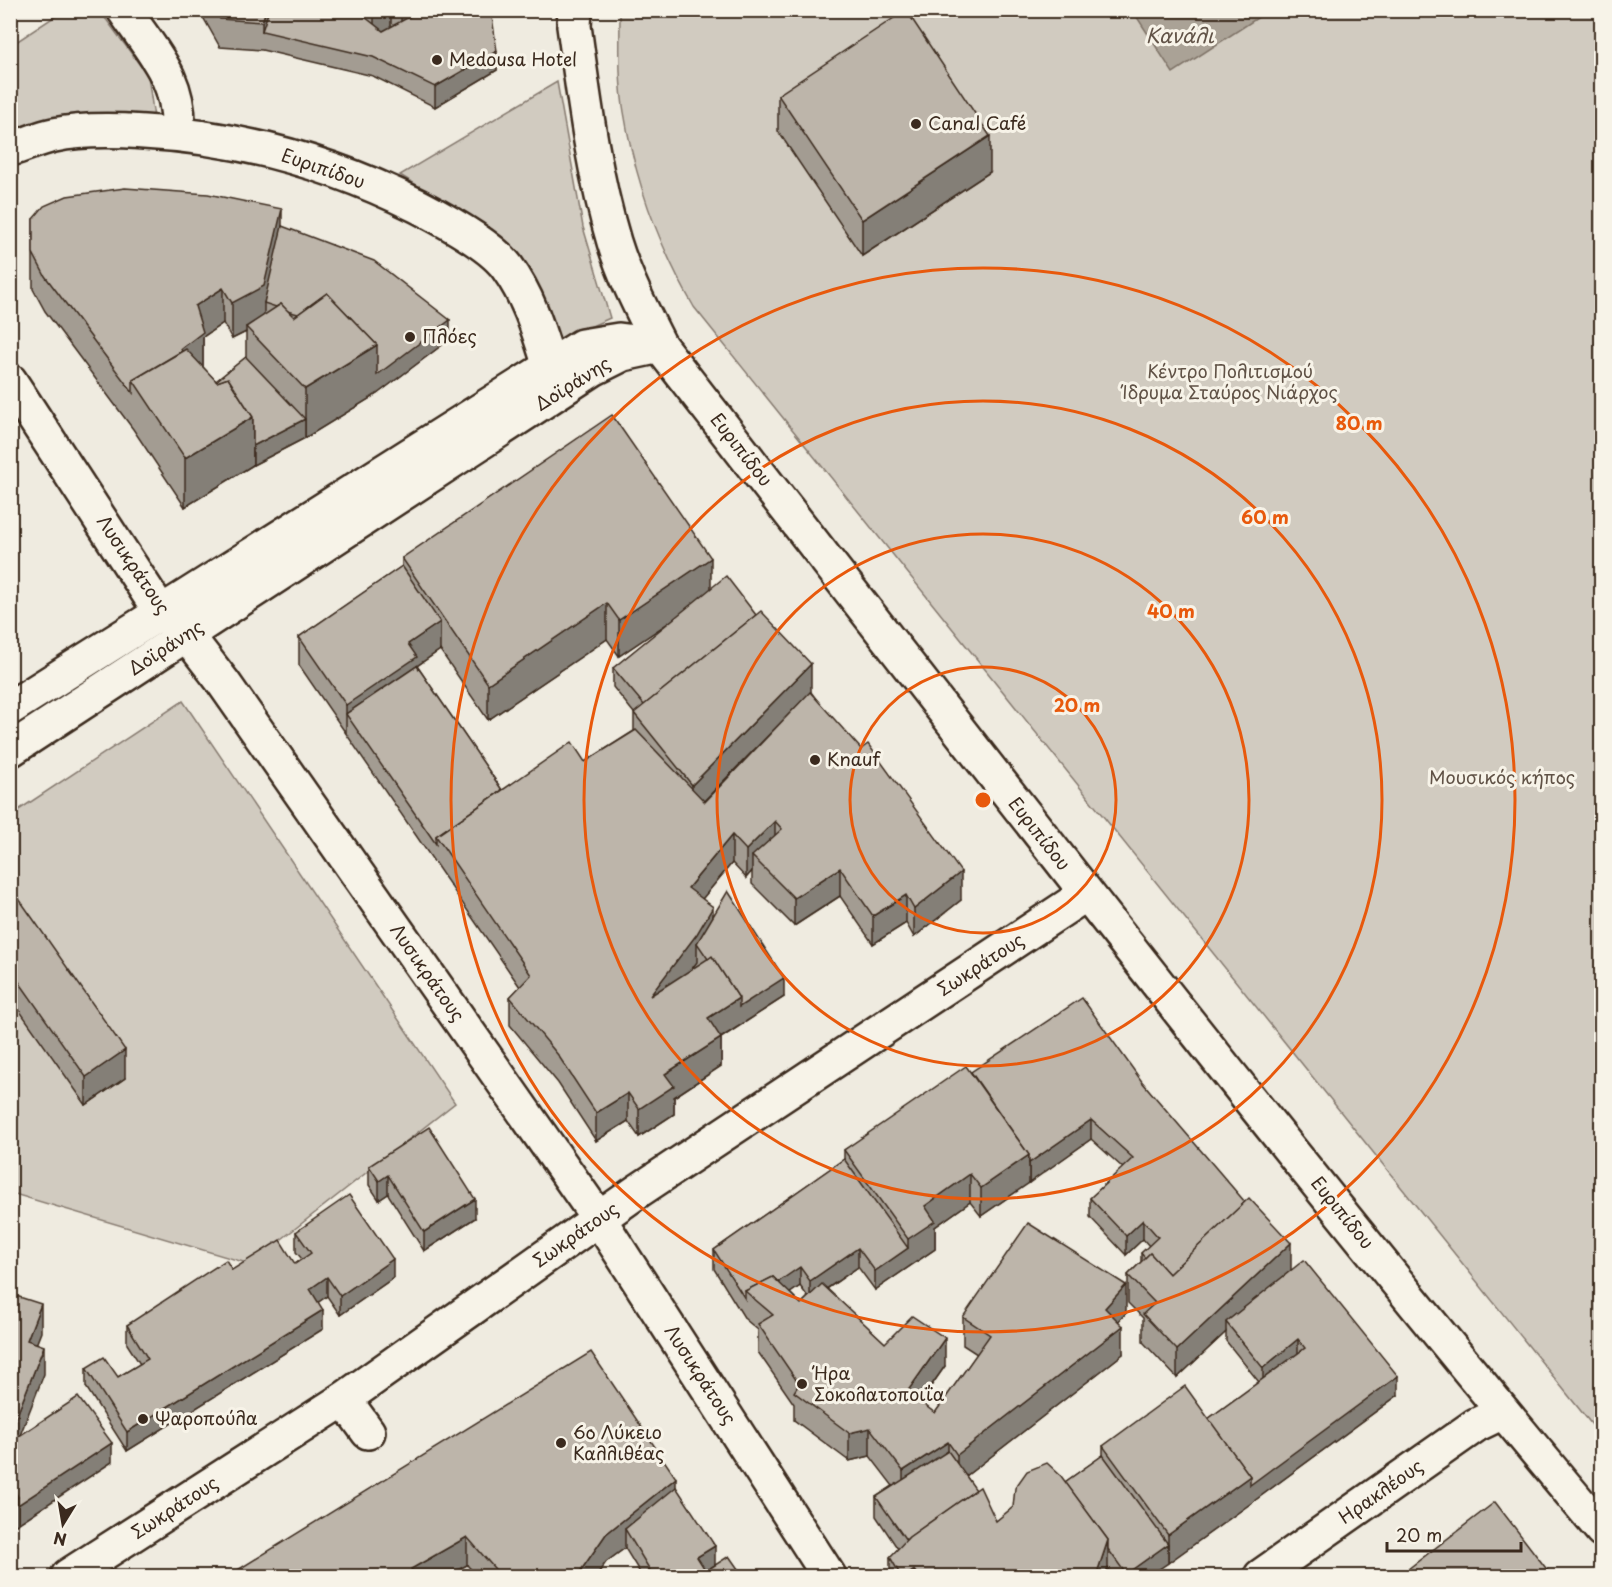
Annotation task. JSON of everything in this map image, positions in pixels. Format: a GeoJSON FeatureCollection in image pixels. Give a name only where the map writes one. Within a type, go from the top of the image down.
{"type":"FeatureCollection","features":[{"type":"Feature","properties":{"kind":"street"},"geometry":{"type":"LineString","coordinates":[[124,10],[166,72],[179,107],[178,133]]}},
{"type":"Feature","properties":{"kind":"street","name":"Ευριπίδου"},"geometry":{"type":"LineString","coordinates":[[575,10],[574,26],[592,142],[614,243],[636,298],[660,346],[1086,894],[1503,1412],[1602,1530]]}},
{"type":"Feature","properties":{"kind":"street","name":"Ευριπίδου"},"geometry":{"type":"LineString","coordinates":[[10,149],[54,135],[109,130],[178,133],[246,144],[324,166],[395,195],[457,226],[506,266],[532,312],[550,367]]}},
{"type":"Feature","properties":{"kind":"street","name":"Δοϊράνης"},"geometry":{"type":"LineString","coordinates":[[10,708],[582,346],[619,340],[660,346]]}},
{"type":"Feature","properties":{"kind":"street","name":"Δοϊράνης"},"geometry":{"type":"LineString","coordinates":[[10,750],[593,369],[623,354],[660,346]]}},
{"type":"Feature","properties":{"kind":"street","name":"Λυσικράτους"},"geometry":{"type":"LineString","coordinates":[[10,381],[160,611],[186,634],[223,682],[599,1219],[830,1576]]}},
{"type":"Feature","properties":{"kind":"street","name":"Σωκράτους"},"geometry":{"type":"LineString","coordinates":[[68,1576],[344,1399],[599,1219],[1086,894]]}},
{"type":"Feature","properties":{"kind":"street"},"geometry":{"type":"LineString","coordinates":[[344,1399],[368,1432]]}},
{"type":"Feature","properties":{"kind":"street","name":"Ηρακλέους"},"geometry":{"type":"LineString","coordinates":[[1261,1576],[1476,1425],[1503,1412]]}},
{"type":"Feature","properties":{"kind":"green space"},"geometry":{"type":"Polygon","coordinates":[[[63,11],[100,11],[148,76],[154,118],[116,116],[64,120],[11,135],[10,46],[63,11]]]}},
{"type":"Feature","properties":{"kind":"green space","name":"Κέντρο Πολιτισμού Ίδρυμα Σταύρος Νιάρχος"},"geometry":{"type":"Polygon","coordinates":[[[620,11],[1601,11],[1601,1436],[694,307],[670,261],[650,213],[635,163],[621,87],[620,11]]]}},
{"type":"Feature","properties":{"kind":"green space"},"geometry":{"type":"Polygon","coordinates":[[[557,82],[583,227],[610,318],[560,340],[523,265],[463,213],[400,175],[557,82]]]}},
{"type":"Feature","properties":{"kind":"green space"},"geometry":{"type":"Polygon","coordinates":[[[183,701],[455,1103],[250,1264],[11,1193],[11,815],[183,701]]]}},
{"type":"Feature","properties":{"kind":"water","name":"Κανάλι"},"geometry":{"type":"Polygon","coordinates":[[[1133,11],[1268,11],[1173,73],[1133,11]]]}},
{"type":"Feature","properties":{"kind":"building"},"geometry":{"type":"Polygon","coordinates":[[[215,10],[266,10],[262,22],[220,19],[215,10]]]}},
{"type":"Feature","properties":{"kind":"building"},"geometry":{"type":"Polygon","coordinates":[[[269,10],[356,10],[383,31],[422,10],[491,10],[497,51],[435,87],[373,57],[262,31],[269,10]]]}},
{"type":"Feature","properties":{"kind":"building"},"geometry":{"type":"Polygon","coordinates":[[[906,10],[990,136],[862,220],[778,95],[906,10]]]}},
{"type":"Feature","properties":{"kind":"building"},"geometry":{"type":"Polygon","coordinates":[[[125,188],[208,194],[282,209],[264,286],[232,303],[223,288],[195,306],[203,332],[181,349],[182,351],[133,380],[133,393],[45,276],[33,253],[33,219],[44,206],[67,196],[125,188]]]}},
{"type":"Feature","properties":{"kind":"building"},"geometry":{"type":"Polygon","coordinates":[[[282,226],[374,261],[450,320],[377,375],[377,345],[327,293],[298,314],[287,311],[281,304],[276,307],[264,303],[282,226]]]}},
{"type":"Feature","properties":{"kind":"building"},"geometry":{"type":"Polygon","coordinates":[[[327,293],[377,345],[305,389],[246,327],[281,304],[294,317],[327,293]]]}},
{"type":"Feature","properties":{"kind":"building"},"geometry":{"type":"Polygon","coordinates":[[[186,349],[217,382],[228,378],[253,417],[185,458],[133,380],[186,349]]]}},
{"type":"Feature","properties":{"kind":"building"},"geometry":{"type":"Polygon","coordinates":[[[246,357],[305,419],[253,446],[253,417],[228,378],[216,381],[246,357]]]}},
{"type":"Feature","properties":{"kind":"building"},"geometry":{"type":"Polygon","coordinates":[[[612,415],[711,558],[619,620],[607,603],[488,684],[402,558],[612,415]]]}},
{"type":"Feature","properties":{"kind":"building"},"geometry":{"type":"Polygon","coordinates":[[[402,566],[440,622],[408,644],[417,657],[346,705],[299,637],[402,566]]]}},
{"type":"Feature","properties":{"kind":"building"},"geometry":{"type":"Polygon","coordinates":[[[726,576],[756,615],[644,705],[613,668],[726,576]]]}},
{"type":"Feature","properties":{"kind":"building"},"geometry":{"type":"Polygon","coordinates":[[[761,611],[811,664],[692,785],[634,713],[761,611]]]}},
{"type":"Feature","properties":{"kind":"building"},"geometry":{"type":"Polygon","coordinates":[[[417,666],[502,790],[436,836],[436,844],[346,714],[417,666]]]}},
{"type":"Feature","properties":{"kind":"building"},"geometry":{"type":"Polygon","coordinates":[[[810,692],[861,749],[868,744],[961,872],[914,909],[906,895],[873,916],[840,868],[794,898],[752,856],[782,829],[775,821],[746,850],[732,835],[688,888],[713,907],[697,934],[650,996],[712,956],[739,998],[708,1018],[721,1038],[665,1074],[674,1086],[639,1109],[628,1093],[596,1113],[558,1055],[510,997],[531,975],[436,836],[572,742],[585,762],[636,730],[705,802],[810,692]]]}},
{"type":"Feature","properties":{"kind":"building"},"geometry":{"type":"Polygon","coordinates":[[[10,886],[125,1050],[86,1077],[10,969],[10,886]]]}},
{"type":"Feature","properties":{"kind":"building"},"geometry":{"type":"Polygon","coordinates":[[[728,891],[784,978],[739,1007],[739,998],[712,956],[708,959],[697,943],[728,891]]]}},
{"type":"Feature","properties":{"kind":"building"},"geometry":{"type":"Polygon","coordinates":[[[1082,998],[1143,1083],[1245,1202],[1169,1274],[1150,1253],[1145,1258],[1141,1253],[1158,1237],[1143,1220],[1126,1236],[1090,1198],[1133,1158],[1091,1120],[1029,1163],[1029,1155],[971,1072],[1082,998]]]}},
{"type":"Feature","properties":{"kind":"building"},"geometry":{"type":"Polygon","coordinates":[[[966,1066],[1029,1155],[981,1188],[970,1174],[925,1206],[935,1221],[908,1239],[844,1150],[966,1066]]]}},
{"type":"Feature","properties":{"kind":"building"},"geometry":{"type":"Polygon","coordinates":[[[429,1127],[475,1199],[424,1232],[388,1175],[379,1181],[369,1166],[429,1127]]]}},
{"type":"Feature","properties":{"kind":"building"},"geometry":{"type":"Polygon","coordinates":[[[844,1159],[908,1248],[875,1271],[858,1248],[810,1281],[800,1267],[778,1282],[773,1277],[745,1291],[745,1299],[714,1250],[844,1159]]]}},
{"type":"Feature","properties":{"kind":"building"},"geometry":{"type":"Polygon","coordinates":[[[349,1195],[393,1259],[340,1296],[327,1277],[310,1289],[323,1310],[127,1432],[86,1368],[104,1357],[118,1377],[148,1359],[127,1325],[226,1260],[232,1270],[280,1240],[295,1264],[311,1253],[296,1232],[349,1195]]]}},
{"type":"Feature","properties":{"kind":"building"},"geometry":{"type":"Polygon","coordinates":[[[1249,1198],[1291,1243],[1177,1350],[1143,1314],[1155,1303],[1128,1275],[1150,1253],[1169,1274],[1249,1198]]]}},
{"type":"Feature","properties":{"kind":"building"},"geometry":{"type":"Polygon","coordinates":[[[1028,1223],[1126,1285],[1105,1308],[1123,1326],[957,1455],[948,1442],[903,1471],[870,1428],[849,1433],[794,1392],[799,1384],[758,1324],[773,1315],[745,1291],[773,1277],[801,1304],[822,1284],[885,1343],[912,1316],[945,1338],[907,1392],[935,1413],[990,1335],[963,1317],[1028,1223]]]}},
{"type":"Feature","properties":{"kind":"building"},"geometry":{"type":"Polygon","coordinates":[[[1304,1260],[1398,1376],[1250,1485],[1250,1476],[1208,1419],[1305,1348],[1298,1339],[1263,1368],[1226,1322],[1304,1260]]]}},
{"type":"Feature","properties":{"kind":"building"},"geometry":{"type":"Polygon","coordinates":[[[10,1294],[41,1304],[27,1340],[44,1346],[10,1433],[10,1294]]]}},
{"type":"Feature","properties":{"kind":"building","name":"6ο Λύκειο Καλλιθέας"},"geometry":{"type":"Polygon","coordinates":[[[591,1352],[676,1478],[606,1534],[577,1576],[501,1576],[467,1537],[411,1569],[416,1576],[228,1576],[591,1352]]]}},
{"type":"Feature","properties":{"kind":"building"},"geometry":{"type":"Polygon","coordinates":[[[1185,1386],[1250,1476],[1168,1535],[1103,1446],[1185,1386]]]}},
{"type":"Feature","properties":{"kind":"building"},"geometry":{"type":"Polygon","coordinates":[[[78,1397],[112,1443],[18,1505],[18,1497],[10,1483],[10,1442],[78,1397]]]}},
{"type":"Feature","properties":{"kind":"building"},"geometry":{"type":"Polygon","coordinates":[[[948,1451],[976,1490],[906,1540],[876,1497],[948,1451]]]}},
{"type":"Feature","properties":{"kind":"building"},"geometry":{"type":"Polygon","coordinates":[[[1103,1455],[1168,1544],[1126,1574],[1108,1549],[1108,1540],[1065,1482],[1103,1455]]]}},
{"type":"Feature","properties":{"kind":"building"},"geometry":{"type":"Polygon","coordinates":[[[1047,1463],[1061,1476],[1108,1540],[1096,1576],[918,1576],[914,1570],[906,1576],[901,1576],[890,1557],[909,1537],[980,1487],[996,1521],[1013,1507],[1015,1488],[1027,1471],[1047,1463]]]}},
{"type":"Feature","properties":{"kind":"building"},"geometry":{"type":"Polygon","coordinates":[[[10,1483],[18,1497],[10,1501],[10,1483]]]}},
{"type":"Feature","properties":{"kind":"building"},"geometry":{"type":"Polygon","coordinates":[[[676,1487],[715,1546],[697,1557],[706,1571],[698,1576],[640,1576],[650,1570],[625,1529],[676,1487]]]}},
{"type":"Feature","properties":{"kind":"building"},"geometry":{"type":"Polygon","coordinates":[[[1495,1502],[1552,1576],[1399,1576],[1495,1502]]]}},
{"type":"Feature","properties":{"kind":"building"},"geometry":{"type":"Polygon","coordinates":[[[729,1556],[743,1576],[698,1576],[729,1556]]]}},
{"type":"Feature","properties":{"kind":"place","name":"Medousa Hotel"},"geometry":{"type":"Point","coordinates":[437,60]}},
{"type":"Feature","properties":{"kind":"place","name":"Canal Café"},"geometry":{"type":"Point","coordinates":[916,124]}},
{"type":"Feature","properties":{"kind":"place","name":"Πλόες"},"geometry":{"type":"Point","coordinates":[410,337]}},
{"type":"Feature","properties":{"kind":"place","name":"Knauf"},"geometry":{"type":"Point","coordinates":[815,760]}},
{"type":"Feature","properties":{"kind":"place","name":"Ήρα Σοκολατοποιΐα"},"geometry":{"type":"Point","coordinates":[802,1384]}},
{"type":"Feature","properties":{"kind":"place","name":"Ψαροπούλα"},"geometry":{"type":"Point","coordinates":[143,1419]}},
{"type":"Feature","properties":{"kind":"place","name":"6ο Λύκειο Καλλιθέας"},"geometry":{"type":"Point","coordinates":[561,1443]}},
{"type":"Feature","properties":{"kind":"park label","name":"Μουσικός κήπος"},"geometry":{"type":"Point","coordinates":[1502,778]}}]}
